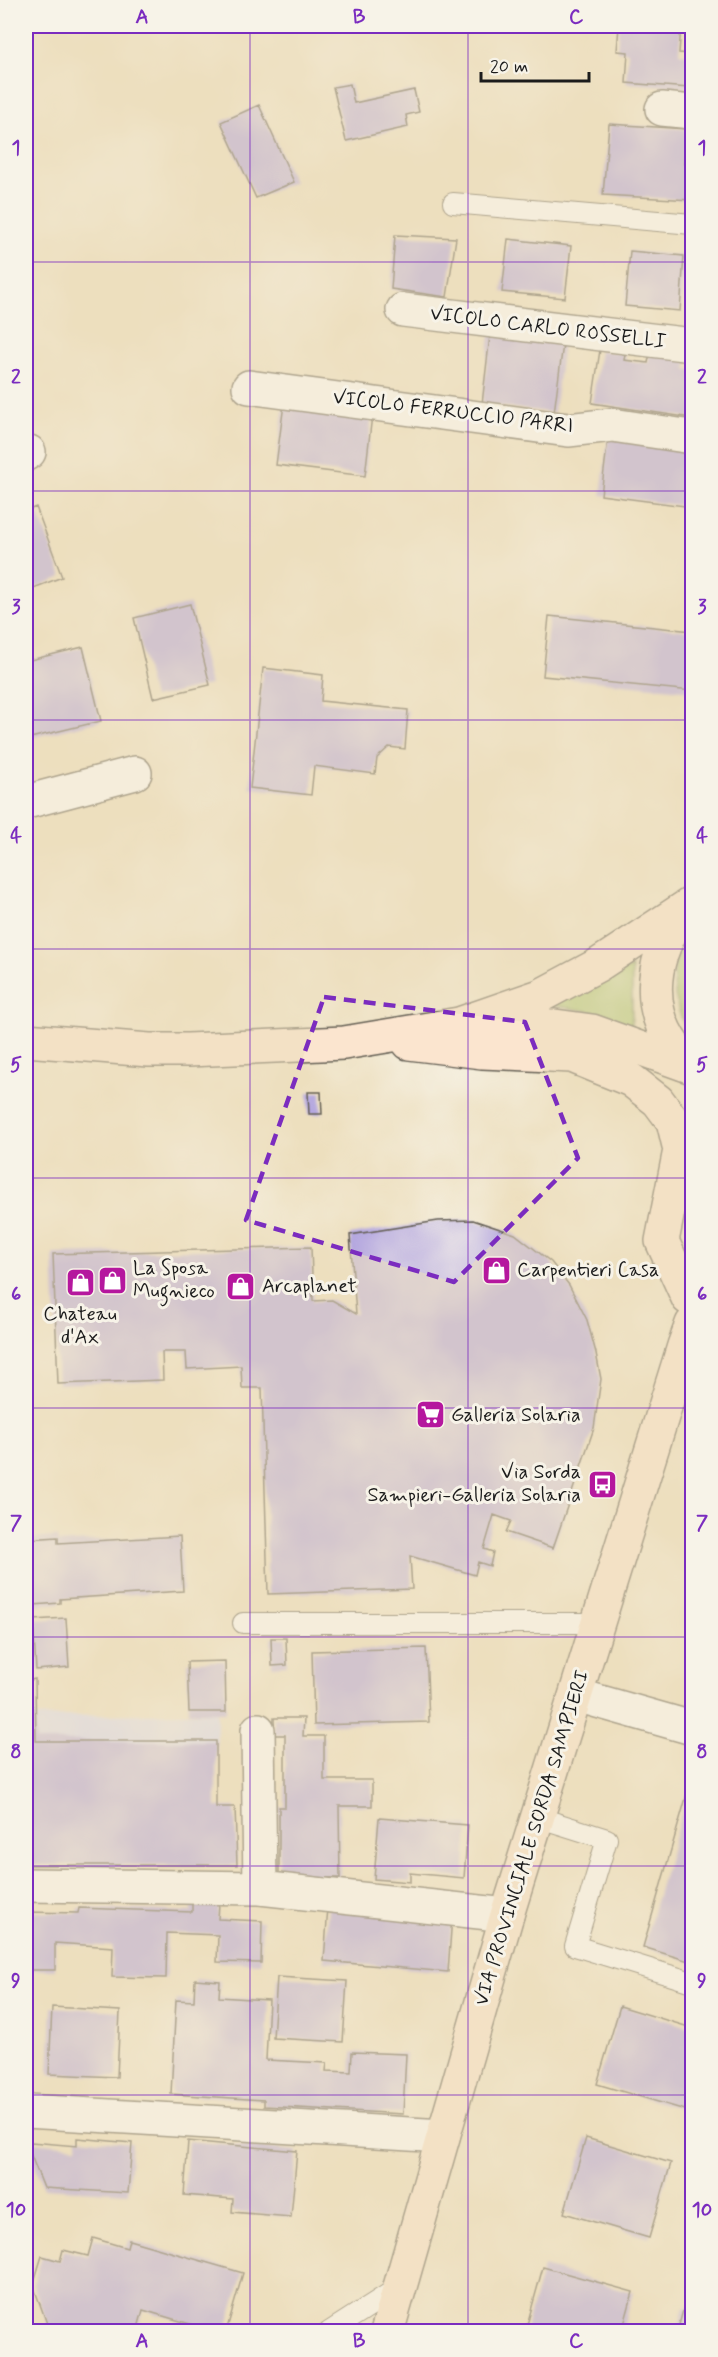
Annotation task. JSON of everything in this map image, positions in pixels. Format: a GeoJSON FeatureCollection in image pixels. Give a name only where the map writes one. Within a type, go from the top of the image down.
{"type":"FeatureCollection","features":[{"type":"Feature","properties":{"kind":"street","name":"VICOLO CARLO ROSSELLI"},"geometry":{"type":"LineString","coordinates":[[403,310],[693,345]]}},
{"type":"Feature","properties":{"kind":"street","name":"VICOLO FERRUCCIO PARRI"},"geometry":{"type":"LineString","coordinates":[[249,387],[568,430],[612,425],[693,437]]}},
{"type":"Feature","properties":{"kind":"street"},"geometry":{"type":"LineString","coordinates":[[26,802],[135,773]]}},
{"type":"Feature","properties":{"kind":"street"},"geometry":{"type":"LineString","coordinates":[[26,1040],[149,1050],[188,1050],[344,1043],[459,1024],[540,996],[598,965],[689,906]]}},
{"type":"Feature","properties":{"kind":"street"},"geometry":{"type":"LineString","coordinates":[[689,906],[669,932],[658,960],[655,989],[660,1018],[673,1045],[693,1067]]}},
{"type":"Feature","properties":{"kind":"street"},"geometry":{"type":"LineString","coordinates":[[459,1024],[555,1026],[592,1031],[693,1067]]}},
{"type":"Feature","properties":{"kind":"street"},"geometry":{"type":"LineString","coordinates":[[377,1039],[482,1052],[572,1056],[631,1080],[658,1101],[674,1121],[680,1150],[662,1241],[689,1310]]}},
{"type":"Feature","properties":{"kind":"street","name":"VIA PROVINCIALE SORDA SAMPIERI"},"geometry":{"type":"LineString","coordinates":[[387,2331],[507,1915],[598,1623],[689,1310]]}},
{"type":"Feature","properties":{"kind":"street"},"geometry":{"type":"LineString","coordinates":[[576,1695],[693,1728]]}},
{"type":"Feature","properties":{"kind":"street"},"geometry":{"type":"LineString","coordinates":[[258,1730],[260,1888]]}},
{"type":"Feature","properties":{"kind":"street"},"geometry":{"type":"LineString","coordinates":[[26,1885],[260,1888],[507,1915]]}},
{"type":"Feature","properties":{"kind":"street"},"geometry":{"type":"LineString","coordinates":[[26,2111],[443,2136]]}},
{"type":"Feature","properties":{"kind":"lane"},"geometry":{"type":"LineString","coordinates":[[453,203],[693,225]]}},
{"type":"Feature","properties":{"kind":"lane"},"geometry":{"type":"LineString","coordinates":[[243,1623],[598,1623]]}},
{"type":"Feature","properties":{"kind":"lane"},"geometry":{"type":"LineString","coordinates":[[537,1817],[607,1839],[575,1946],[693,1982]]}},
{"type":"Feature","properties":{"kind":"lane"},"geometry":{"type":"LineString","coordinates":[[329,2331],[399,2287]]}},
{"type":"Feature","properties":{"kind":"highlighted area"},"geometry":{"type":"Polygon","coordinates":[[[324,997],[525,1022],[578,1158],[454,1282],[246,1220],[324,997]]]}},
{"type":"Feature","properties":{"kind":"shaded area"},"geometry":{"type":"Polygon","coordinates":[[[35,1679],[36,1717],[217,1712],[216,1807],[235,1807],[237,1865],[26,1865],[26,1681],[35,1679]]]}},
{"type":"Feature","properties":{"kind":"green space"},"geometry":{"type":"Polygon","coordinates":[[[692,929],[692,1038],[679,1012],[674,983],[678,954],[683,941],[692,929]]]}},
{"type":"Feature","properties":{"kind":"green space"},"geometry":{"type":"Polygon","coordinates":[[[632,967],[632,1030],[592,1012],[545,1004],[632,967]]]}},
{"type":"Feature","properties":{"kind":"building"},"geometry":{"type":"Polygon","coordinates":[[[619,26],[681,26],[679,53],[691,54],[689,88],[626,83],[628,52],[617,51],[619,26]]]}},
{"type":"Feature","properties":{"kind":"building"},"geometry":{"type":"Polygon","coordinates":[[[350,84],[354,103],[414,90],[419,112],[406,115],[408,127],[346,141],[333,87],[350,84]]]}},
{"type":"Feature","properties":{"kind":"building"},"geometry":{"type":"Polygon","coordinates":[[[259,105],[294,182],[256,198],[221,122],[259,105]]]}},
{"type":"Feature","properties":{"kind":"building"},"geometry":{"type":"Polygon","coordinates":[[[609,124],[687,129],[684,164],[692,168],[692,200],[603,195],[609,124]]]}},
{"type":"Feature","properties":{"kind":"building"},"geometry":{"type":"Polygon","coordinates":[[[395,235],[456,238],[447,297],[391,289],[395,235]]]}},
{"type":"Feature","properties":{"kind":"building"},"geometry":{"type":"Polygon","coordinates":[[[508,239],[571,246],[565,298],[502,292],[508,239]]]}},
{"type":"Feature","properties":{"kind":"building"},"geometry":{"type":"Polygon","coordinates":[[[630,251],[684,256],[680,311],[625,306],[630,251]]]}},
{"type":"Feature","properties":{"kind":"building"},"geometry":{"type":"Polygon","coordinates":[[[490,335],[563,344],[554,413],[482,404],[490,335]]]}},
{"type":"Feature","properties":{"kind":"building"},"geometry":{"type":"Polygon","coordinates":[[[600,350],[625,354],[624,360],[648,363],[650,353],[688,358],[686,369],[692,370],[692,418],[592,403],[600,350]]]}},
{"type":"Feature","properties":{"kind":"building"},"geometry":{"type":"Polygon","coordinates":[[[284,404],[372,415],[365,476],[276,465],[284,404]]]}},
{"type":"Feature","properties":{"kind":"building"},"geometry":{"type":"Polygon","coordinates":[[[608,438],[692,449],[692,507],[601,495],[608,438]]]}},
{"type":"Feature","properties":{"kind":"building"},"geometry":{"type":"Polygon","coordinates":[[[36,507],[62,577],[26,591],[26,511],[36,507]]]}},
{"type":"Feature","properties":{"kind":"building"},"geometry":{"type":"Polygon","coordinates":[[[190,604],[210,685],[153,698],[134,618],[190,604]]]}},
{"type":"Feature","properties":{"kind":"building"},"geometry":{"type":"Polygon","coordinates":[[[549,616],[692,631],[692,691],[543,676],[549,616]]]}},
{"type":"Feature","properties":{"kind":"building"},"geometry":{"type":"Polygon","coordinates":[[[83,647],[101,721],[26,739],[26,661],[83,647]]]}},
{"type":"Feature","properties":{"kind":"building"},"geometry":{"type":"Polygon","coordinates":[[[263,668],[323,675],[321,701],[408,710],[405,749],[389,747],[377,758],[375,774],[314,766],[311,795],[250,788],[263,668]]]}},
{"type":"Feature","properties":{"kind":"building"},"geometry":{"type":"Polygon","coordinates":[[[308,1092],[321,1092],[322,1114],[309,1114],[308,1092]]]}},
{"type":"Feature","properties":{"kind":"building","name":"Galleria Solaria"},"geometry":{"type":"Polygon","coordinates":[[[473,1220],[515,1234],[551,1262],[569,1285],[587,1320],[596,1353],[601,1379],[594,1428],[553,1548],[506,1532],[511,1521],[494,1515],[484,1549],[493,1552],[490,1566],[478,1562],[475,1575],[410,1556],[412,1589],[268,1594],[262,1388],[242,1388],[241,1366],[187,1369],[186,1352],[162,1352],[163,1380],[58,1384],[53,1254],[311,1247],[313,1301],[332,1300],[356,1314],[350,1235],[438,1221],[473,1220]]]}},
{"type":"Feature","properties":{"kind":"building"},"geometry":{"type":"Polygon","coordinates":[[[180,1536],[183,1591],[60,1599],[60,1603],[33,1605],[28,1539],[58,1537],[58,1543],[180,1536]]]}},
{"type":"Feature","properties":{"kind":"building"},"geometry":{"type":"Polygon","coordinates":[[[66,1618],[69,1667],[36,1670],[33,1620],[66,1618]]]}},
{"type":"Feature","properties":{"kind":"building"},"geometry":{"type":"Polygon","coordinates":[[[271,1638],[286,1638],[287,1665],[272,1666],[271,1638]]]}},
{"type":"Feature","properties":{"kind":"building"},"geometry":{"type":"Polygon","coordinates":[[[426,1648],[429,1722],[314,1725],[312,1651],[426,1648]]]}},
{"type":"Feature","properties":{"kind":"building"},"geometry":{"type":"Polygon","coordinates":[[[225,1661],[226,1712],[189,1712],[187,1662],[225,1661]]]}},
{"type":"Feature","properties":{"kind":"building"},"geometry":{"type":"Polygon","coordinates":[[[35,1679],[36,1741],[216,1741],[216,1807],[235,1807],[237,1865],[26,1865],[26,1681],[35,1679]]]}},
{"type":"Feature","properties":{"kind":"building"},"geometry":{"type":"Polygon","coordinates":[[[274,1718],[304,1718],[303,1736],[324,1736],[324,1780],[372,1780],[372,1806],[339,1806],[340,1878],[279,1878],[279,1807],[285,1807],[285,1735],[274,1735],[274,1718]]]}},
{"type":"Feature","properties":{"kind":"building"},"geometry":{"type":"Polygon","coordinates":[[[692,1777],[692,1962],[643,1947],[692,1777]]]}},
{"type":"Feature","properties":{"kind":"building"},"geometry":{"type":"Polygon","coordinates":[[[379,1818],[468,1825],[464,1878],[410,1873],[410,1882],[374,1879],[379,1818]]]}},
{"type":"Feature","properties":{"kind":"building"},"geometry":{"type":"Polygon","coordinates":[[[192,1902],[219,1903],[218,1919],[262,1921],[261,1963],[217,1962],[218,1935],[167,1933],[166,1978],[112,1977],[113,1947],[55,1943],[55,1970],[26,1970],[26,1912],[78,1913],[79,1908],[192,1912],[192,1902]]]}},
{"type":"Feature","properties":{"kind":"building"},"geometry":{"type":"Polygon","coordinates":[[[328,1907],[452,1916],[448,1972],[324,1961],[328,1907]]]}},
{"type":"Feature","properties":{"kind":"building"},"geometry":{"type":"Polygon","coordinates":[[[277,1977],[347,1981],[343,2042],[273,2038],[277,1977]]]}},
{"type":"Feature","properties":{"kind":"building"},"geometry":{"type":"Polygon","coordinates":[[[195,1979],[220,1981],[219,1997],[269,2000],[266,2060],[327,2063],[326,2071],[351,2072],[352,2052],[406,2054],[403,2114],[264,2106],[264,2100],[171,2094],[176,2000],[194,2001],[195,1979]]]}},
{"type":"Feature","properties":{"kind":"building"},"geometry":{"type":"Polygon","coordinates":[[[620,2006],[692,2028],[692,2112],[597,2084],[620,2006]]]}},
{"type":"Feature","properties":{"kind":"building"},"geometry":{"type":"Polygon","coordinates":[[[52,2007],[120,2011],[117,2077],[49,2074],[52,2007]]]}},
{"type":"Feature","properties":{"kind":"building"},"geometry":{"type":"Polygon","coordinates":[[[77,2138],[132,2143],[128,2193],[44,2188],[28,2148],[31,2142],[77,2146],[77,2138]]]}},
{"type":"Feature","properties":{"kind":"building"},"geometry":{"type":"Polygon","coordinates":[[[586,2138],[671,2163],[649,2238],[564,2213],[586,2138]]]}},
{"type":"Feature","properties":{"kind":"building"},"geometry":{"type":"Polygon","coordinates":[[[188,2141],[297,2151],[291,2217],[232,2212],[233,2199],[184,2195],[188,2141]]]}},
{"type":"Feature","properties":{"kind":"building"},"geometry":{"type":"Polygon","coordinates":[[[93,2238],[127,2248],[129,2240],[243,2273],[226,2332],[217,2332],[143,2310],[137,2332],[50,2332],[33,2285],[42,2256],[60,2261],[63,2250],[88,2256],[93,2238]]]}},
{"type":"Feature","properties":{"kind":"building"},"geometry":{"type":"Polygon","coordinates":[[[543,2267],[633,2292],[622,2332],[525,2332],[543,2267]]]}},
{"type":"Feature","properties":{"kind":"building"},"geometry":{"type":"Polygon","coordinates":[[[684,2307],[692,2310],[692,2332],[677,2332],[684,2307]]]}},
{"type":"Feature","properties":{"kind":"place","name":"Carpentieri Casa"},"geometry":{"type":"Point","coordinates":[496,1270]}},
{"type":"Feature","properties":{"kind":"place","name":"La Sposa Mugnieco"},"geometry":{"type":"Point","coordinates":[112,1280]}},
{"type":"Feature","properties":{"kind":"place","name":"Chateau d'Ax"},"geometry":{"type":"Point","coordinates":[80,1283]}},
{"type":"Feature","properties":{"kind":"place","name":"Arcaplanet"},"geometry":{"type":"Point","coordinates":[241,1286]}},
{"type":"Feature","properties":{"kind":"place","name":"Galleria Solaria"},"geometry":{"type":"Point","coordinates":[430,1415]}},
{"type":"Feature","properties":{"kind":"place","name":"Via Sorda Sampieri-Galleria Solaria"},"geometry":{"type":"Point","coordinates":[602,1484]}}]}
